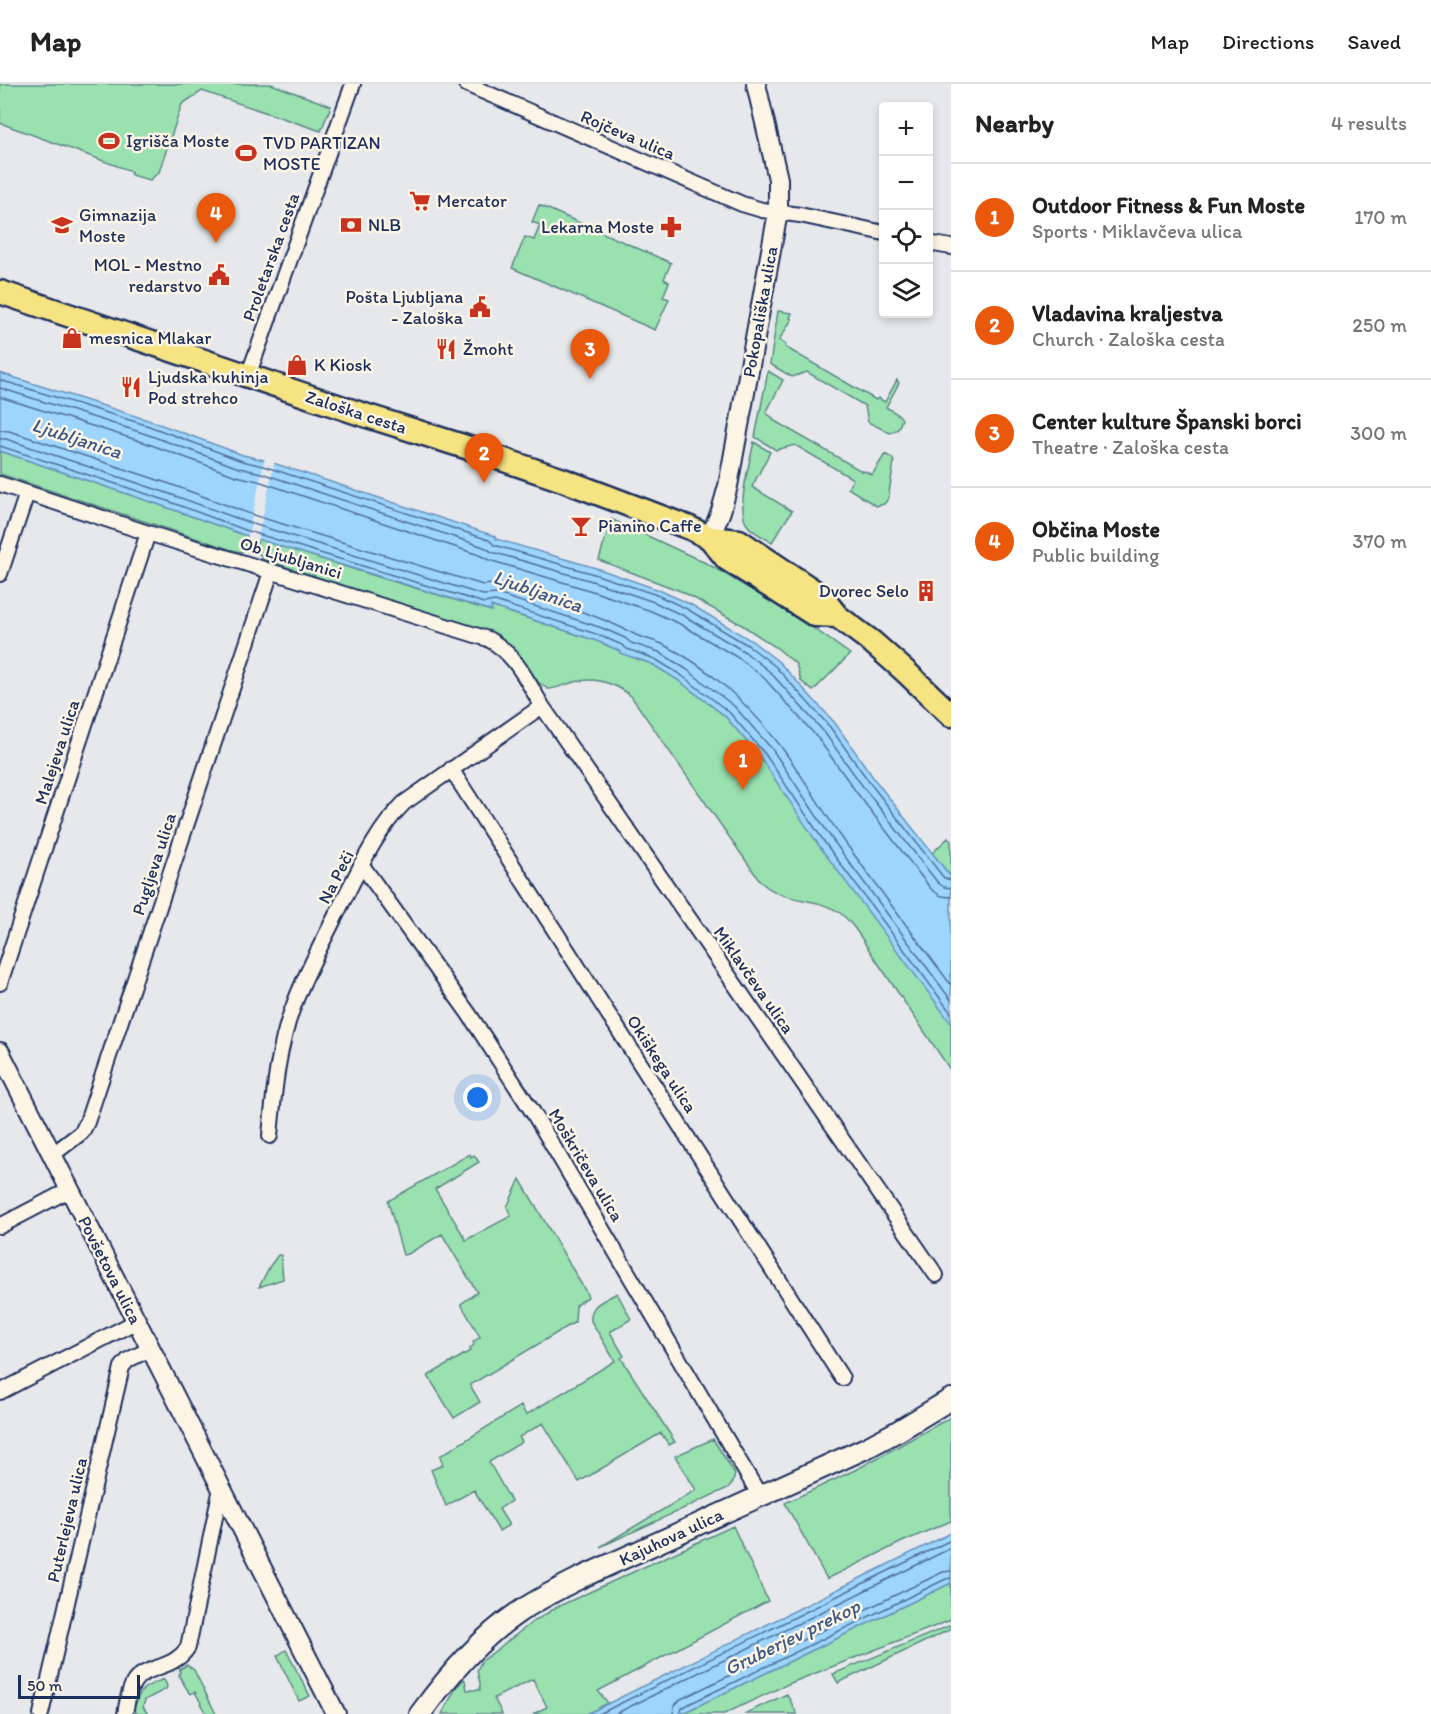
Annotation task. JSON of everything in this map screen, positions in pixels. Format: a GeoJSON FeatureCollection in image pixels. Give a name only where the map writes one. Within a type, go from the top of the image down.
{"type":"FeatureCollection","features":[{"type":"Feature","properties":{"kind":"main road","name":"Zaloška cesta"},"geometry":{"type":"LineString","coordinates":[[0,291],[563,480],[690,528],[710,538],[738,542],[821,596],[837,616],[872,642],[951,715]]}},
{"type":"Feature","properties":{"kind":"main road","name":"Kajuhova ulica"},"geometry":{"type":"LineString","coordinates":[[420,1714],[473,1651],[497,1628],[550,1593],[866,1448],[951,1399]]}},
{"type":"Feature","properties":{"kind":"street","name":"Proletarska cesta"},"geometry":{"type":"LineString","coordinates":[[248,375],[353,84]]}},
{"type":"Feature","properties":{"kind":"street","name":"Rojčeva ulica"},"geometry":{"type":"LineString","coordinates":[[466,84],[742,204],[762,210],[800,215],[879,232]]}},
{"type":"Feature","properties":{"kind":"street","name":"Pokopališka ulica"},"geometry":{"type":"LineString","coordinates":[[710,538],[728,486],[778,212],[778,179],[756,84]]}},
{"type":"Feature","properties":{"kind":"street"},"geometry":{"type":"LineString","coordinates":[[933,244],[951,247]]}},
{"type":"Feature","properties":{"kind":"street","name":"Ob Ljubljanici"},"geometry":{"type":"LineString","coordinates":[[0,484],[148,533],[488,639],[510,655],[542,706]]}},
{"type":"Feature","properties":{"kind":"street"},"geometry":{"type":"LineString","coordinates":[[0,574],[27,493]]}},
{"type":"Feature","properties":{"kind":"street","name":"Malejeva ulica"},"geometry":{"type":"LineString","coordinates":[[0,983],[148,533]]}},
{"type":"Feature","properties":{"kind":"street","name":"Pugljeva ulica"},"geometry":{"type":"LineString","coordinates":[[52,1155],[82,1132],[87,1122],[271,572]]}},
{"type":"Feature","properties":{"kind":"street","name":"Na Peči"},"geometry":{"type":"LineString","coordinates":[[270,1136],[279,1059],[294,1004],[361,864],[395,812],[404,803],[542,706]]}},
{"type":"Feature","properties":{"kind":"street","name":"Miklavčeva ulica"},"geometry":{"type":"LineString","coordinates":[[542,706],[936,1275]]}},
{"type":"Feature","properties":{"kind":"street","name":"Okiškega ulica"},"geometry":{"type":"LineString","coordinates":[[451,769],[842,1378]]}},
{"type":"Feature","properties":{"kind":"street","name":"Moškričeva ulica"},"geometry":{"type":"LineString","coordinates":[[361,864],[469,1014],[534,1114],[760,1496]]}},
{"type":"Feature","properties":{"kind":"street","name":"Povšetova ulica"},"geometry":{"type":"LineString","coordinates":[[0,1052],[336,1714]]}},
{"type":"Feature","properties":{"kind":"street"},"geometry":{"type":"LineString","coordinates":[[0,1226],[69,1190]]}},
{"type":"Feature","properties":{"kind":"street"},"geometry":{"type":"LineString","coordinates":[[0,1392],[136,1322]]}},
{"type":"Feature","properties":{"kind":"street","name":"Puterlejeva ulica"},"geometry":{"type":"LineString","coordinates":[[41,1714],[122,1367],[128,1360],[150,1348]]}},
{"type":"Feature","properties":{"kind":"street"},"geometry":{"type":"LineString","coordinates":[[125,1714],[134,1682],[142,1675],[179,1659],[188,1647],[221,1488]]}},
{"type":"Feature","properties":{"kind":"green space","name":"Igrišča Moste"},"geometry":{"type":"Polygon","coordinates":[[[0,84],[271,84],[331,106],[321,131],[202,91],[182,104],[159,172],[150,180],[131,175],[131,171],[0,123],[0,84]]]}},
{"type":"Feature","properties":{"kind":"green space"},"geometry":{"type":"Polygon","coordinates":[[[539,205],[671,263],[664,279],[669,282],[663,297],[669,299],[655,330],[512,268],[525,237],[534,240],[540,225],[532,222],[539,205]]]}},
{"type":"Feature","properties":{"kind":"green space"},"geometry":{"type":"Polygon","coordinates":[[[778,311],[792,313],[790,318],[792,319],[779,340],[786,345],[785,347],[876,400],[878,398],[885,402],[897,380],[899,383],[886,407],[902,419],[898,429],[890,433],[868,422],[865,406],[807,372],[792,377],[770,364],[778,311]]]}},
{"type":"Feature","properties":{"kind":"green space"},"geometry":{"type":"Polygon","coordinates":[[[768,371],[783,380],[766,413],[773,420],[872,475],[885,454],[892,458],[894,462],[888,499],[884,504],[876,506],[848,488],[853,479],[795,445],[776,450],[755,437],[768,371]]]}},
{"type":"Feature","properties":{"kind":"green space"},"geometry":{"type":"Polygon","coordinates":[[[754,442],[770,452],[752,487],[792,511],[772,542],[750,529],[744,519],[743,498],[754,442]]]}},
{"type":"Feature","properties":{"kind":"green space"},"geometry":{"type":"Polygon","coordinates":[[[0,451],[247,536],[245,549],[241,552],[232,550],[0,474],[0,451]]]}},
{"type":"Feature","properties":{"kind":"green space"},"geometry":{"type":"Polygon","coordinates":[[[611,519],[708,564],[799,618],[850,654],[813,691],[801,681],[796,664],[777,648],[742,625],[683,592],[599,560],[611,519]]]}},
{"type":"Feature","properties":{"kind":"green space"},"geometry":{"type":"Polygon","coordinates":[[[258,539],[491,611],[490,606],[597,641],[620,653],[652,664],[678,680],[725,716],[760,757],[951,1023],[951,1071],[845,917],[830,907],[779,894],[760,881],[631,696],[610,684],[587,680],[548,689],[538,682],[516,651],[500,637],[262,559],[261,555],[255,551],[258,539]]]}},
{"type":"Feature","properties":{"kind":"green space"},"geometry":{"type":"Polygon","coordinates":[[[948,838],[951,841],[951,877],[932,853],[948,838]]]}},
{"type":"Feature","properties":{"kind":"green space"},"geometry":{"type":"Polygon","coordinates":[[[470,1154],[471,1157],[474,1155],[479,1162],[435,1189],[466,1240],[511,1216],[507,1207],[520,1179],[588,1297],[576,1305],[575,1322],[470,1385],[480,1402],[454,1418],[428,1376],[470,1351],[474,1345],[473,1342],[480,1337],[461,1304],[477,1292],[442,1234],[403,1255],[388,1201],[470,1154]]]}},
{"type":"Feature","properties":{"kind":"green space"},"geometry":{"type":"Polygon","coordinates":[[[278,1255],[281,1255],[283,1279],[259,1287],[270,1266],[278,1255]]]}},
{"type":"Feature","properties":{"kind":"green space"},"geometry":{"type":"Polygon","coordinates":[[[617,1293],[631,1319],[610,1332],[624,1356],[621,1358],[675,1442],[669,1445],[661,1433],[579,1482],[543,1423],[519,1437],[522,1442],[489,1462],[511,1501],[499,1509],[509,1525],[499,1531],[474,1490],[446,1506],[431,1470],[443,1465],[440,1456],[521,1406],[526,1415],[615,1361],[591,1321],[591,1315],[598,1304],[617,1293]]]}},
{"type":"Feature","properties":{"kind":"green space"},"geometry":{"type":"Polygon","coordinates":[[[951,1417],[951,1521],[827,1579],[785,1503],[859,1468],[951,1417]]]}},
{"type":"Feature","properties":{"kind":"green space"},"geometry":{"type":"Polygon","coordinates":[[[713,1439],[735,1474],[728,1488],[600,1547],[696,1490],[675,1456],[713,1439]]]}},
{"type":"Feature","properties":{"kind":"green space"},"geometry":{"type":"Polygon","coordinates":[[[733,1526],[768,1601],[598,1691],[608,1703],[587,1714],[533,1714],[547,1707],[533,1679],[494,1698],[502,1714],[442,1714],[456,1688],[464,1679],[467,1690],[480,1690],[477,1671],[481,1662],[531,1623],[557,1607],[733,1526]]]}},
{"type":"Feature","properties":{"kind":"green space"},"geometry":{"type":"Polygon","coordinates":[[[951,1583],[951,1620],[788,1684],[724,1714],[681,1714],[951,1583]]]}},
{"type":"Feature","properties":{"kind":"green space"},"geometry":{"type":"Polygon","coordinates":[[[951,1625],[951,1629],[838,1683],[833,1674],[951,1625]]]}},
{"type":"Feature","properties":{"kind":"green space"},"geometry":{"type":"Polygon","coordinates":[[[286,1650],[310,1696],[299,1701],[277,1656],[286,1650]]]}},
{"type":"Feature","properties":{"kind":"green space"},"geometry":{"type":"Polygon","coordinates":[[[187,1665],[194,1670],[216,1714],[207,1714],[195,1692],[190,1694],[179,1676],[180,1669],[187,1665]]]}},
{"type":"Feature","properties":{"kind":"green space"},"geometry":{"type":"Polygon","coordinates":[[[164,1679],[166,1689],[145,1700],[143,1707],[148,1714],[137,1714],[134,1709],[141,1692],[147,1686],[164,1679]]]}},
{"type":"Feature","properties":{"kind":"green space"},"geometry":{"type":"Polygon","coordinates":[[[787,1694],[797,1714],[744,1714],[787,1694]]]}},
{"type":"Feature","properties":{"kind":"water","name":"Ljubljanica"},"geometry":{"type":"Polygon","coordinates":[[[0,373],[151,421],[243,455],[495,536],[496,539],[596,568],[659,590],[690,604],[752,641],[779,662],[835,723],[875,780],[951,877],[951,1023],[820,847],[760,757],[725,716],[678,680],[652,664],[620,653],[597,641],[491,606],[492,611],[247,536],[0,451],[0,373]]]}},
{"type":"Feature","properties":{"kind":"water","name":"Gruberjev prekop"},"geometry":{"type":"Polygon","coordinates":[[[951,1533],[951,1583],[681,1714],[587,1714],[951,1533]]]}},
{"type":"Feature","properties":{"kind":"pier"},"geometry":{"type":"Polygon","coordinates":[[[265,457],[275,460],[257,542],[247,540],[265,457]]]}},
{"type":"Feature","properties":{"kind":"place","name":"Igrišča Moste"},"geometry":{"type":"Point","coordinates":[109,141]}},
{"type":"Feature","properties":{"kind":"place","name":"TVD PARTIZAN MOSTE"},"geometry":{"type":"Point","coordinates":[246,153]}},
{"type":"Feature","properties":{"kind":"place","name":"Mercator"},"geometry":{"type":"Point","coordinates":[420,201]}},
{"type":"Feature","properties":{"kind":"place","name":"Gimnazija Moste"},"geometry":{"type":"Point","coordinates":[62,225]}},
{"type":"Feature","properties":{"kind":"place","name":"NLB"},"geometry":{"type":"Point","coordinates":[351,225]}},
{"type":"Feature","properties":{"kind":"place","name":"Lekarna Moste"},"geometry":{"type":"Point","coordinates":[671,227]}},
{"type":"Feature","properties":{"kind":"place","name":"Občina Moste"},"geometry":{"type":"Point","coordinates":[216,243]}},
{"type":"Feature","properties":{"kind":"place","name":"MOL - Mestno redarstvo"},"geometry":{"type":"Point","coordinates":[219,275]}},
{"type":"Feature","properties":{"kind":"place","name":"Pošta Ljubljana - Zaloška"},"geometry":{"type":"Point","coordinates":[480,307]}},
{"type":"Feature","properties":{"kind":"place","name":"mesnica Mlakar"},"geometry":{"type":"Point","coordinates":[72,338]}},
{"type":"Feature","properties":{"kind":"place","name":"Žmoht"},"geometry":{"type":"Point","coordinates":[446,349]}},
{"type":"Feature","properties":{"kind":"place","name":"K Kiosk"},"geometry":{"type":"Point","coordinates":[297,365]}},
{"type":"Feature","properties":{"kind":"place","name":"Center kulture Španski borci"},"geometry":{"type":"Point","coordinates":[590,379]}},
{"type":"Feature","properties":{"kind":"place","name":"Ljudska kuhinja Pod strehco"},"geometry":{"type":"Point","coordinates":[131,387]}},
{"type":"Feature","properties":{"kind":"place","name":"Vladavina kraljestva"},"geometry":{"type":"Point","coordinates":[484,483]}},
{"type":"Feature","properties":{"kind":"place","name":"Pianino Caffe"},"geometry":{"type":"Point","coordinates":[581,526]}},
{"type":"Feature","properties":{"kind":"place","name":"Dvorec Selo"},"geometry":{"type":"Point","coordinates":[926,591]}},
{"type":"Feature","properties":{"kind":"place","name":"Outdoor Fitness & Fun Moste"},"geometry":{"type":"Point","coordinates":[743,790]}}]}
